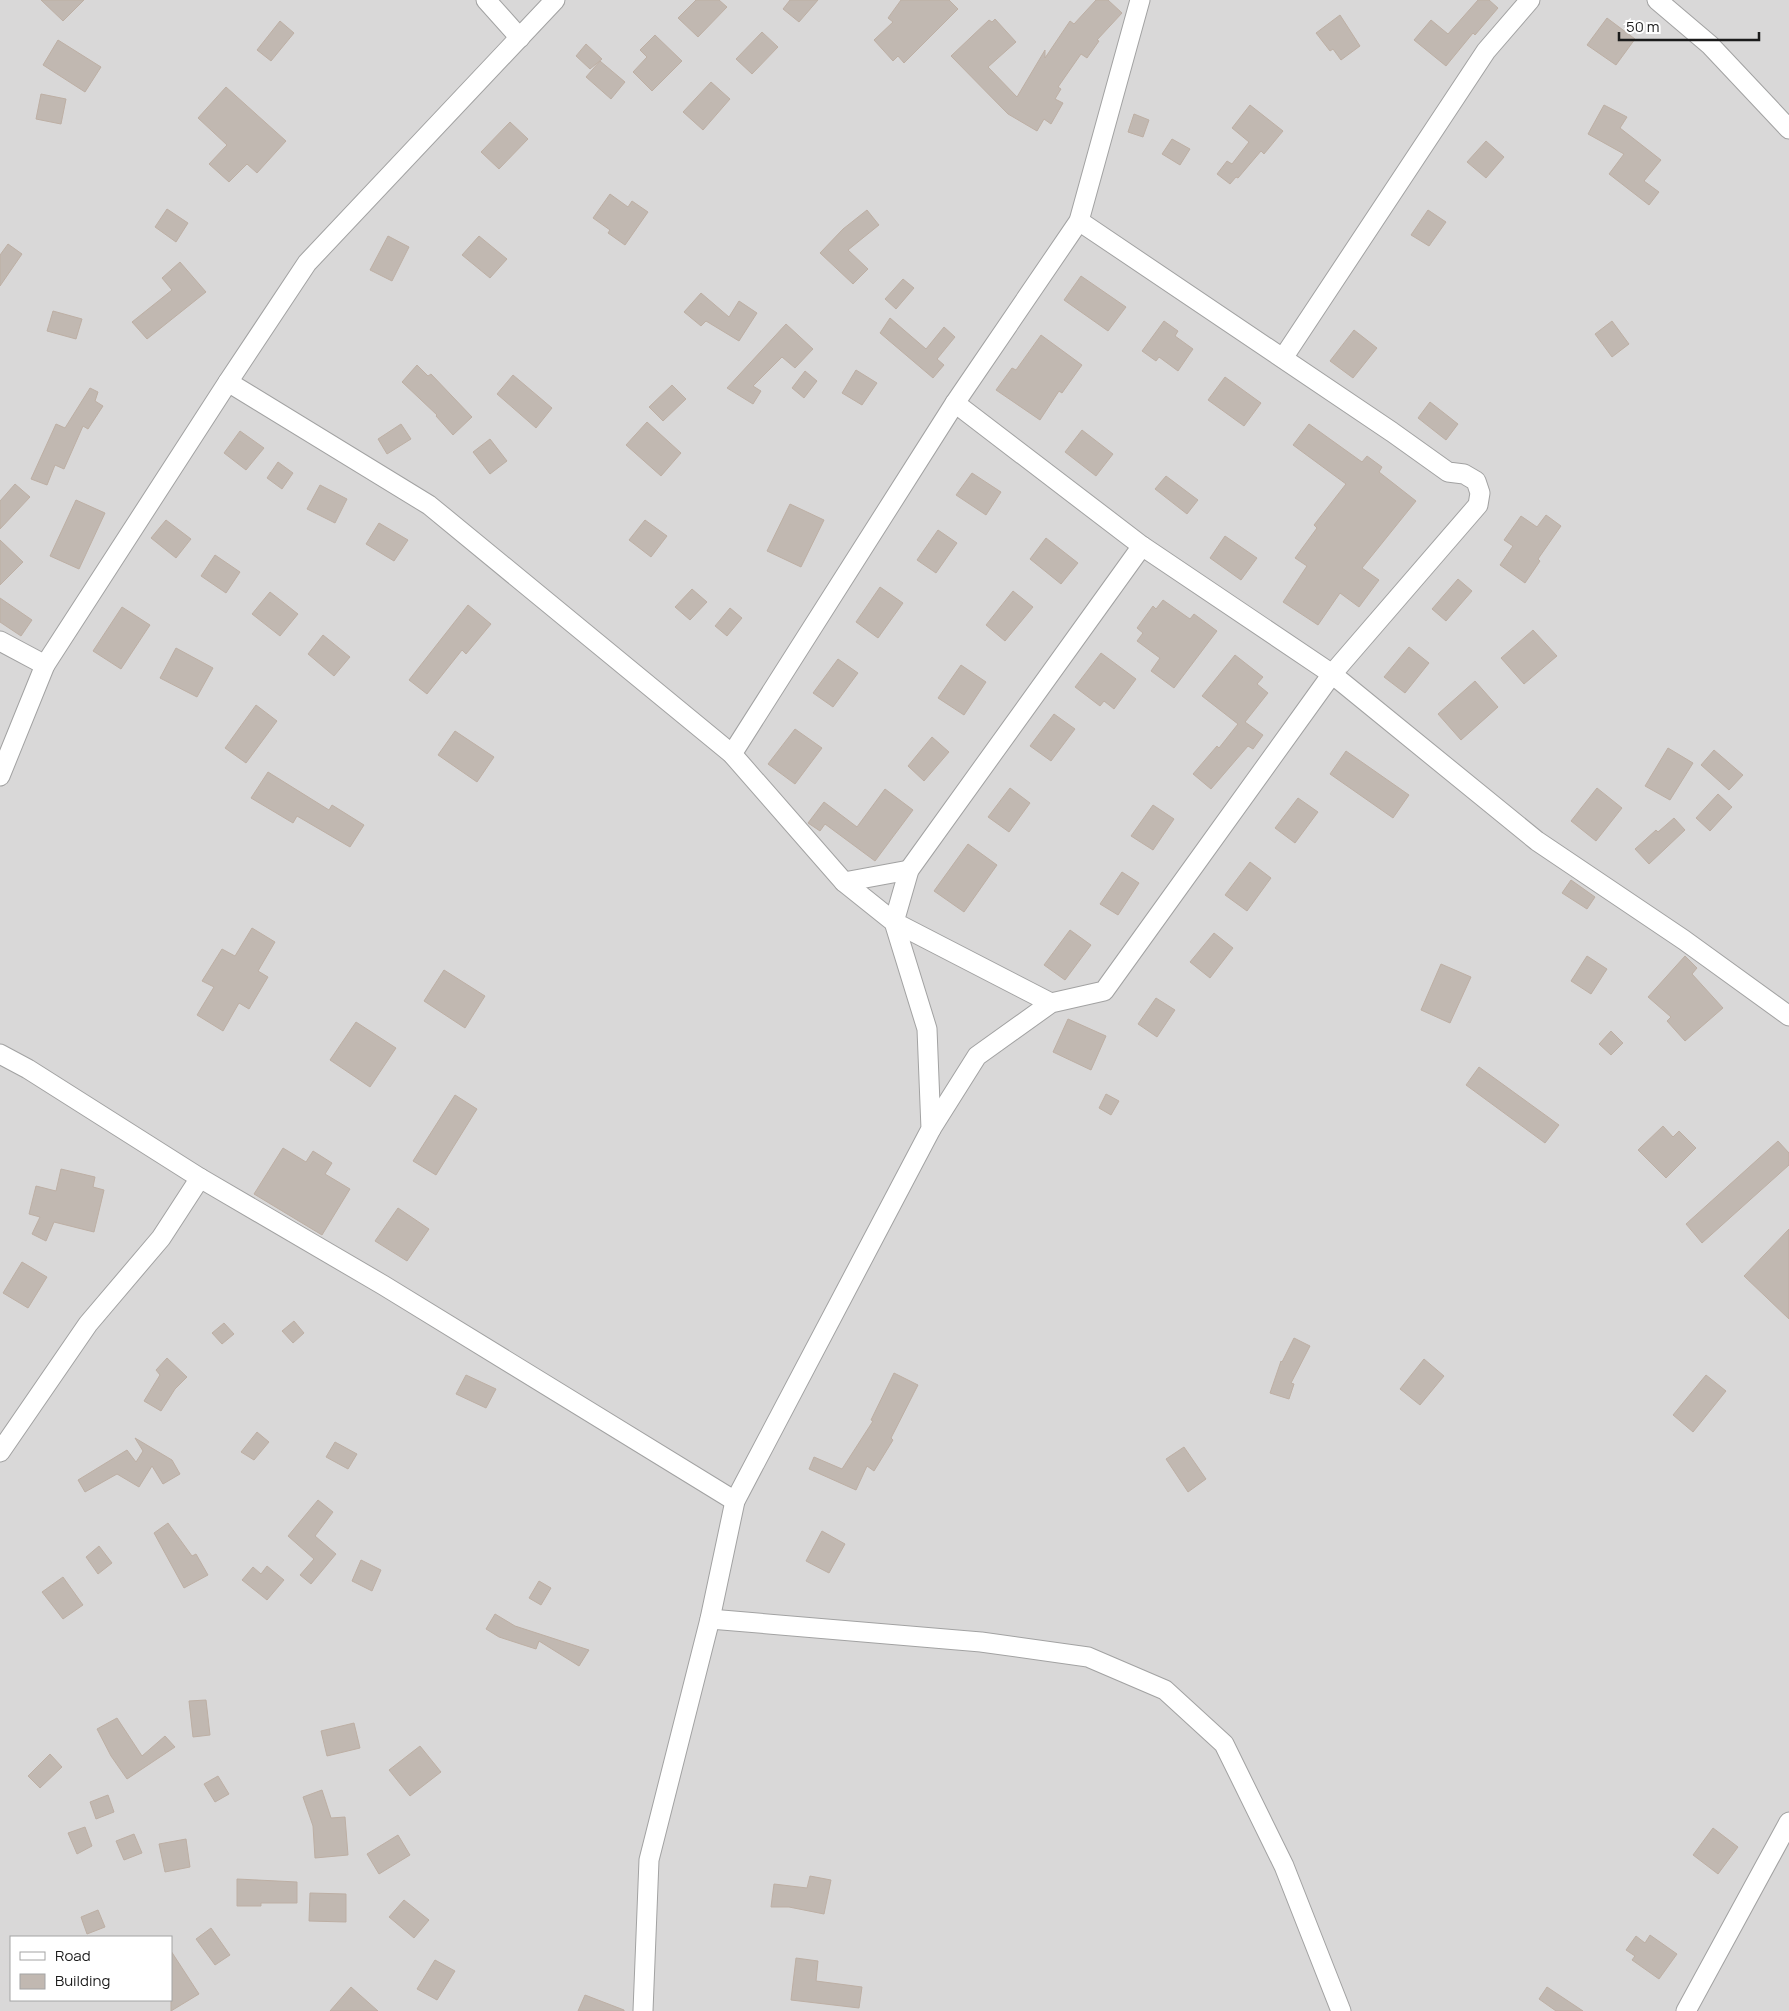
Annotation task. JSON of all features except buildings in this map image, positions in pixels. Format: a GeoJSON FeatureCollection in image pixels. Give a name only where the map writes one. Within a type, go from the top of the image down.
{"type":"FeatureCollection","features":[{"type":"Feature","properties":{"kind":"street"},"geometry":{"type":"LineString","coordinates":[[486,0],[520,38]]}},
{"type":"Feature","properties":{"kind":"street"},"geometry":{"type":"LineString","coordinates":[[0,776],[45,665],[307,263],[555,0]]}},
{"type":"Feature","properties":{"kind":"street"},"geometry":{"type":"LineString","coordinates":[[732,754],[955,403],[1079,221],[1140,0]]}},
{"type":"Feature","properties":{"kind":"street"},"geometry":{"type":"LineString","coordinates":[[1282,358],[1486,51],[1530,0]]}},
{"type":"Feature","properties":{"kind":"street"},"geometry":{"type":"LineString","coordinates":[[1657,0],[1710,45],[1789,129]]}},
{"type":"Feature","properties":{"kind":"street"},"geometry":{"type":"LineString","coordinates":[[643,2011],[649,1860],[710,1619],[735,1501],[931,1130],[977,1056],[1051,1003],[1104,992],[1332,674],[1478,505],[1480,493],[1476,481],[1464,474],[1448,472],[1079,221]]}},
{"type":"Feature","properties":{"kind":"street"},"geometry":{"type":"LineString","coordinates":[[228,382],[428,505],[732,754],[844,882],[894,922],[1051,1003]]}},
{"type":"Feature","properties":{"kind":"street"},"geometry":{"type":"LineString","coordinates":[[955,403],[1142,546],[1332,674],[1537,841],[1684,940],[1789,1016]]}},
{"type":"Feature","properties":{"kind":"street"},"geometry":{"type":"LineString","coordinates":[[931,1130],[927,1029],[894,922],[909,870],[1142,546]]}},
{"type":"Feature","properties":{"kind":"street"},"geometry":{"type":"LineString","coordinates":[[0,641],[45,665]]}},
{"type":"Feature","properties":{"kind":"street"},"geometry":{"type":"LineString","coordinates":[[844,882],[909,870]]}},
{"type":"Feature","properties":{"kind":"street"},"geometry":{"type":"LineString","coordinates":[[0,1054],[200,1178],[383,1285],[735,1501]]}},
{"type":"Feature","properties":{"kind":"street"},"geometry":{"type":"LineString","coordinates":[[0,1452],[88,1324],[161,1238],[200,1178]]}},
{"type":"Feature","properties":{"kind":"street"},"geometry":{"type":"LineString","coordinates":[[710,1619],[981,1642],[1088,1657],[1165,1690],[1224,1744],[1284,1866],[1341,2011]]}},
{"type":"Feature","properties":{"kind":"street"},"geometry":{"type":"LineString","coordinates":[[1686,2011],[1789,1822]]}},
{"type":"Feature","properties":{"kind":"shaded area"},"geometry":{"type":"Polygon","coordinates":[[[0,0],[1789,0],[1789,2011],[0,2011],[0,0]]]}}]}
